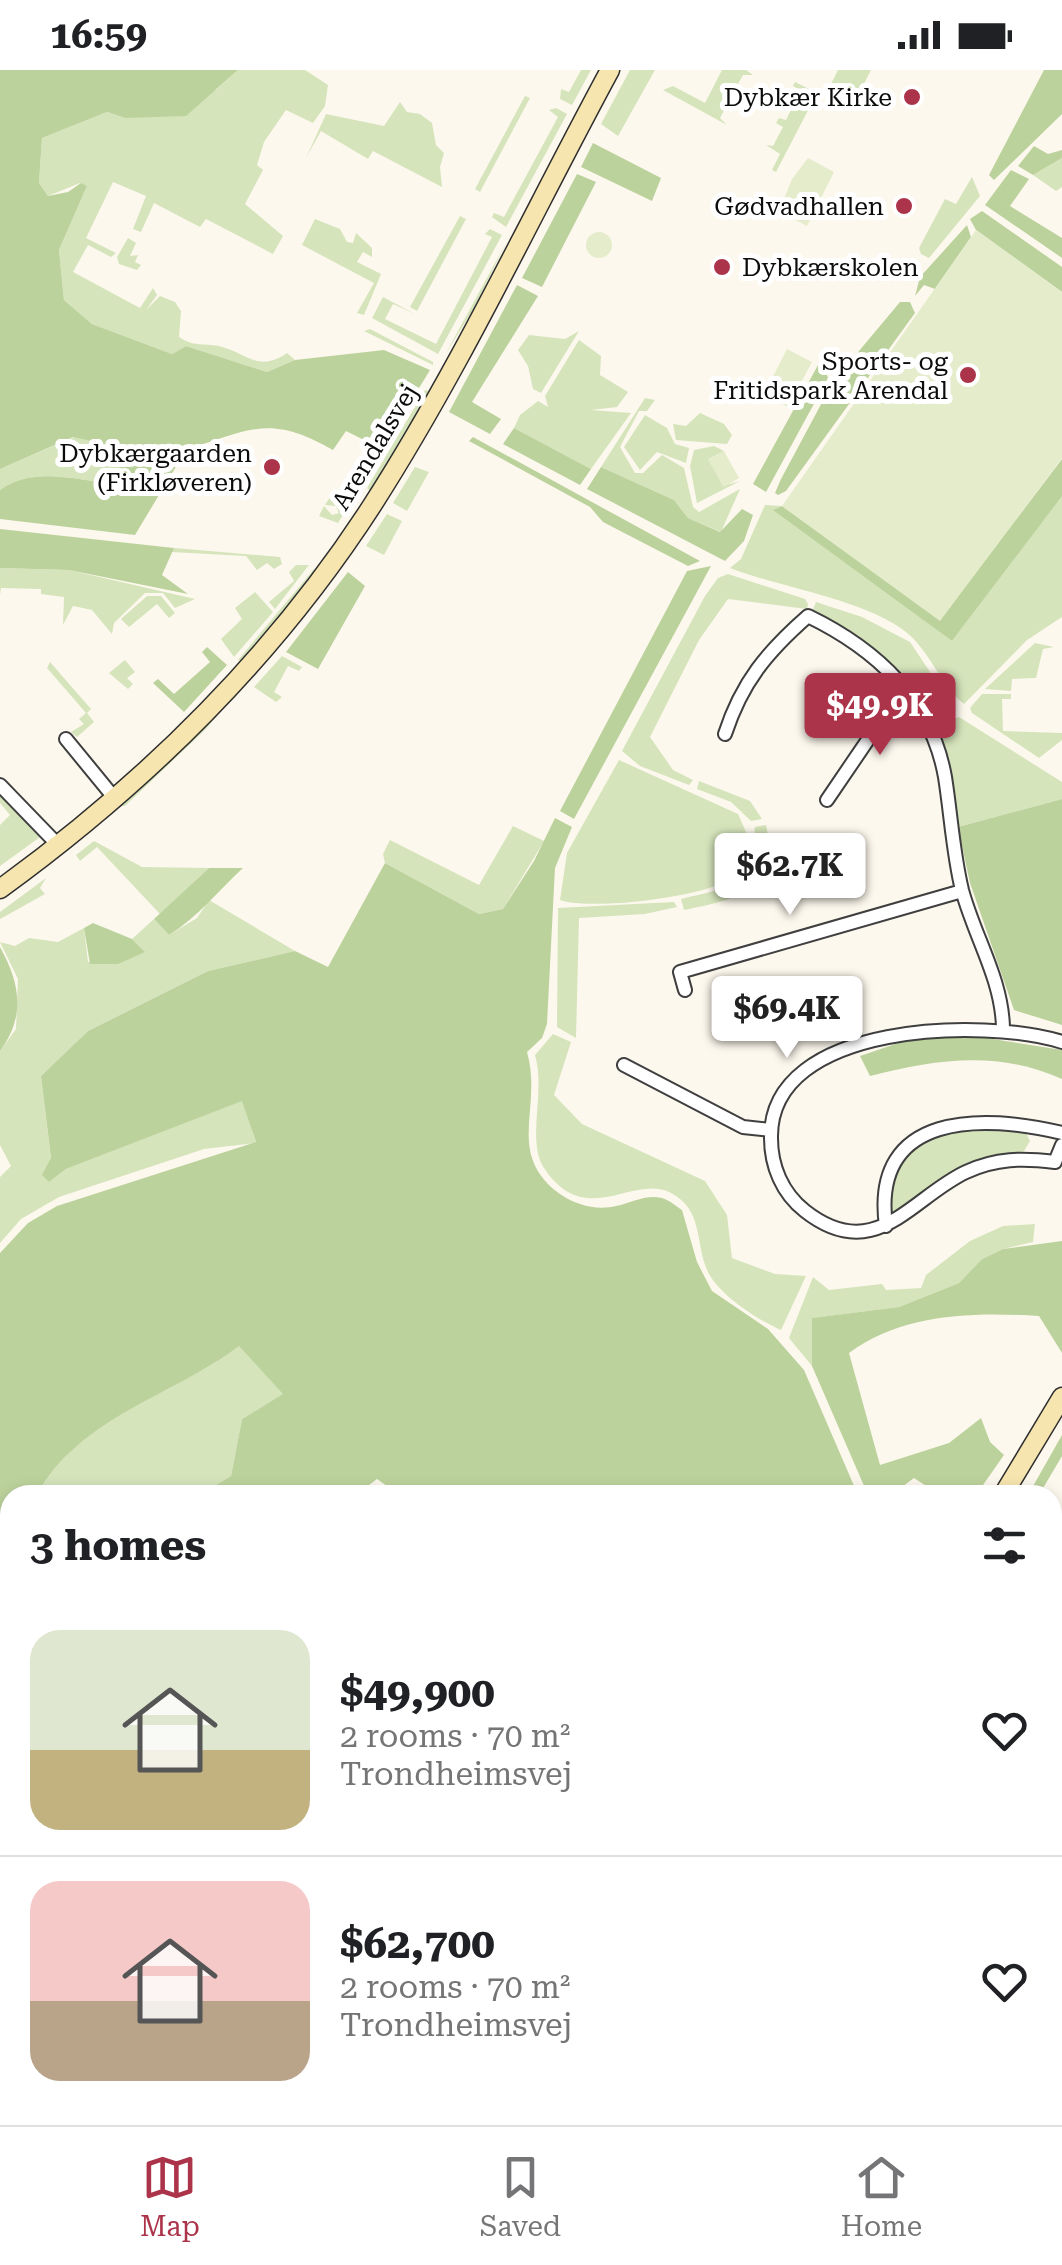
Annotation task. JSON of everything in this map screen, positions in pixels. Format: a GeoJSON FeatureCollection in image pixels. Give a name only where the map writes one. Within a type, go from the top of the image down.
{"type":"FeatureCollection","features":[{"type":"Feature","properties":{"kind":"street","name":"Arendalsvej"},"geometry":{"type":"LineString","coordinates":[[0,889],[116,800],[238,680],[373,504],[610,70]]}},
{"type":"Feature","properties":{"kind":"street"},"geometry":{"type":"LineString","coordinates":[[725,734],[738,694],[777,644],[808,616],[868,650],[912,695],[939,753],[962,891],[997,984],[1004,1028]]}},
{"type":"Feature","properties":{"kind":"street"},"geometry":{"type":"LineString","coordinates":[[827,800],[880,722],[912,695]]}},
{"type":"Feature","properties":{"kind":"street"},"geometry":{"type":"LineString","coordinates":[[66,739],[116,800]]}},
{"type":"Feature","properties":{"kind":"street"},"geometry":{"type":"LineString","coordinates":[[0,785],[59,846]]}},
{"type":"Feature","properties":{"kind":"street"},"geometry":{"type":"LineString","coordinates":[[685,990],[680,972],[962,891]]}},
{"type":"Feature","properties":{"kind":"street"},"geometry":{"type":"LineString","coordinates":[[1062,1042],[1004,1028],[924,1030],[882,1038],[832,1056],[791,1086],[779,1104],[771,1130],[776,1174],[806,1212],[830,1226],[846,1229],[886,1226],[910,1214],[961,1174],[1011,1160],[1055,1162],[1062,1146]]}},
{"type":"Feature","properties":{"kind":"street"},"geometry":{"type":"LineString","coordinates":[[624,1065],[743,1127],[771,1130]]}},
{"type":"Feature","properties":{"kind":"street"},"geometry":{"type":"LineString","coordinates":[[886,1226],[883,1202],[888,1178],[900,1157],[920,1137],[947,1124],[974,1120],[1017,1122],[1062,1133]]}},
{"type":"Feature","properties":{"kind":"street"},"geometry":{"type":"LineString","coordinates":[[1009,1485],[1062,1397]]}},
{"type":"Feature","properties":{"kind":"green space"},"geometry":{"type":"Polygon","coordinates":[[[0,70],[238,70],[186,116],[125,118],[107,112],[42,138],[39,183],[48,196],[68,192],[81,183],[87,186],[59,250],[64,300],[92,324],[172,354],[186,346],[267,372],[295,360],[384,350],[430,370],[382,449],[346,431],[333,450],[293,432],[244,431],[186,450],[135,535],[0,519],[0,490],[13,483],[55,476],[114,484],[119,468],[109,445],[73,437],[0,469],[0,70]]]}},
{"type":"Feature","properties":{"kind":"green space"},"geometry":{"type":"Polygon","coordinates":[[[238,70],[305,70],[328,85],[325,106],[313,123],[286,110],[264,142],[257,165],[263,170],[245,204],[283,236],[273,254],[206,219],[200,227],[154,203],[141,232],[133,229],[146,196],[113,182],[86,238],[116,253],[111,257],[88,245],[73,272],[140,308],[153,288],[157,295],[146,310],[160,296],[175,302],[181,311],[179,337],[189,342],[219,346],[253,360],[268,361],[287,353],[295,360],[267,372],[186,346],[172,354],[92,324],[64,300],[59,250],[87,186],[80,183],[48,196],[39,183],[42,138],[107,112],[125,118],[216,90],[238,70]]]}},
{"type":"Feature","properties":{"kind":"green space"},"geometry":{"type":"Polygon","coordinates":[[[581,70],[591,70],[572,105],[560,99],[561,89],[569,92],[581,70]]]}},
{"type":"Feature","properties":{"kind":"green space"},"geometry":{"type":"Polygon","coordinates":[[[630,70],[655,70],[618,136],[601,124],[630,70]]]}},
{"type":"Feature","properties":{"kind":"green space"},"geometry":{"type":"Polygon","coordinates":[[[722,70],[746,70],[753,75],[743,75],[720,118],[727,125],[663,90],[673,86],[705,103],[722,70]]]}},
{"type":"Feature","properties":{"kind":"green space"},"geometry":{"type":"Polygon","coordinates":[[[838,70],[871,70],[853,105],[827,92],[838,70]]]}},
{"type":"Feature","properties":{"kind":"green space"},"geometry":{"type":"Polygon","coordinates":[[[1044,70],[1062,70],[1062,114],[994,180],[989,175],[1044,70]]]}},
{"type":"Feature","properties":{"kind":"green space"},"geometry":{"type":"Polygon","coordinates":[[[795,82],[817,93],[776,172],[772,170],[780,154],[766,145],[773,146],[783,127],[776,123],[779,118],[786,120],[795,102],[789,98],[792,94],[800,98],[803,92],[793,86],[795,82]]]}},
{"type":"Feature","properties":{"kind":"green space"},"geometry":{"type":"Polygon","coordinates":[[[525,96],[530,98],[480,192],[475,189],[525,96]]]}},
{"type":"Feature","properties":{"kind":"green space"},"geometry":{"type":"Polygon","coordinates":[[[400,102],[407,112],[420,114],[432,123],[436,145],[444,153],[440,167],[442,187],[373,151],[368,159],[321,131],[306,158],[326,114],[384,126],[400,102]]]}},
{"type":"Feature","properties":{"kind":"green space"},"geometry":{"type":"Polygon","coordinates":[[[556,108],[567,114],[506,227],[492,217],[494,213],[504,217],[558,117],[549,110],[556,108]]]}},
{"type":"Feature","properties":{"kind":"green space"},"geometry":{"type":"Polygon","coordinates":[[[593,143],[661,178],[652,201],[581,167],[593,143]]]}},
{"type":"Feature","properties":{"kind":"green space"},"geometry":{"type":"Polygon","coordinates":[[[1034,146],[1048,154],[1062,150],[1062,158],[1033,175],[1018,166],[1034,146]]]}},
{"type":"Feature","properties":{"kind":"green space"},"geometry":{"type":"Polygon","coordinates":[[[808,158],[834,172],[807,226],[779,211],[792,179],[808,158]]]}},
{"type":"Feature","properties":{"kind":"green space"},"geometry":{"type":"Polygon","coordinates":[[[1062,158],[1062,187],[1056,191],[1033,175],[1062,158]]]}},
{"type":"Feature","properties":{"kind":"green space"},"geometry":{"type":"Polygon","coordinates":[[[1011,170],[1029,179],[1010,206],[1062,238],[1062,258],[985,205],[1011,170]]]}},
{"type":"Feature","properties":{"kind":"green space"},"geometry":{"type":"Polygon","coordinates":[[[577,174],[596,182],[542,287],[522,278],[577,174]]]}},
{"type":"Feature","properties":{"kind":"green space"},"geometry":{"type":"Polygon","coordinates":[[[972,177],[980,196],[929,258],[921,254],[919,248],[945,199],[956,204],[972,177]]]}},
{"type":"Feature","properties":{"kind":"green space"},"geometry":{"type":"Polygon","coordinates":[[[982,211],[1062,267],[1062,292],[976,230],[970,219],[982,211]]]}},
{"type":"Feature","properties":{"kind":"green space"},"geometry":{"type":"Polygon","coordinates":[[[460,216],[466,219],[417,311],[410,307],[460,216]]]}},
{"type":"Feature","properties":{"kind":"green space"},"geometry":{"type":"Polygon","coordinates":[[[315,219],[340,229],[347,242],[353,243],[356,233],[372,248],[372,257],[363,252],[357,262],[381,274],[364,315],[357,313],[374,283],[302,245],[315,219]]]}},
{"type":"Feature","properties":{"kind":"green space"},"geometry":{"type":"Polygon","coordinates":[[[967,225],[971,237],[935,289],[924,285],[915,296],[920,277],[967,225]]]}},
{"type":"Feature","properties":{"kind":"green space"},"geometry":{"type":"Polygon","coordinates":[[[490,229],[502,235],[438,354],[372,318],[383,297],[415,314],[393,304],[385,319],[436,344],[492,237],[485,234],[490,229]]]}},
{"type":"Feature","properties":{"kind":"green space","name":"Sports- og Fritidspark Arendal"},"geometry":{"type":"Polygon","coordinates":[[[976,230],[1062,292],[1062,458],[940,621],[782,506],[976,230]]]}},
{"type":"Feature","properties":{"kind":"green space"},"geometry":{"type":"Polygon","coordinates":[[[599,232],[608,236],[612,245],[608,254],[599,258],[590,254],[586,245],[590,236],[599,232]]]}},
{"type":"Feature","properties":{"kind":"green space"},"geometry":{"type":"Polygon","coordinates":[[[128,238],[136,243],[130,256],[138,255],[135,262],[141,265],[137,270],[119,264],[117,257],[128,238]]]}},
{"type":"Feature","properties":{"kind":"green space"},"geometry":{"type":"Polygon","coordinates":[[[507,241],[474,308],[445,355],[507,241]]]}},
{"type":"Feature","properties":{"kind":"green space"},"geometry":{"type":"Polygon","coordinates":[[[517,285],[538,296],[472,402],[501,419],[490,434],[449,412],[517,285]]]}},
{"type":"Feature","properties":{"kind":"green space"},"geometry":{"type":"Polygon","coordinates":[[[900,302],[910,302],[915,313],[786,491],[778,495],[775,493],[781,479],[833,382],[900,302]]]}},
{"type":"Feature","properties":{"kind":"green space"},"geometry":{"type":"Polygon","coordinates":[[[370,329],[433,362],[433,365],[364,331],[370,329]]]}},
{"type":"Feature","properties":{"kind":"green space"},"geometry":{"type":"Polygon","coordinates":[[[579,331],[541,393],[533,389],[528,366],[518,350],[529,335],[565,339],[579,331]]]}},
{"type":"Feature","properties":{"kind":"green space"},"geometry":{"type":"Polygon","coordinates":[[[579,340],[601,356],[600,375],[628,392],[617,407],[591,410],[631,413],[591,469],[514,428],[520,415],[538,401],[548,407],[545,396],[579,340]]]}},
{"type":"Feature","properties":{"kind":"green space"},"geometry":{"type":"Polygon","coordinates":[[[787,349],[812,362],[788,407],[764,394],[787,349]]]}},
{"type":"Feature","properties":{"kind":"green space"},"geometry":{"type":"Polygon","coordinates":[[[818,365],[825,368],[828,378],[766,492],[753,484],[818,365]]]}},
{"type":"Feature","properties":{"kind":"green space"},"geometry":{"type":"Polygon","coordinates":[[[425,390],[429,391],[370,491],[367,488],[425,390]]]}},
{"type":"Feature","properties":{"kind":"green space"},"geometry":{"type":"Polygon","coordinates":[[[645,398],[655,400],[647,411],[639,411],[620,447],[635,473],[643,473],[662,455],[684,468],[693,507],[699,512],[740,489],[721,532],[688,518],[674,500],[601,467],[645,398]]]}},
{"type":"Feature","properties":{"kind":"green space"},"geometry":{"type":"Polygon","coordinates":[[[700,413],[724,424],[732,435],[727,444],[676,440],[673,424],[686,426],[700,413]]]}},
{"type":"Feature","properties":{"kind":"green space"},"geometry":{"type":"Polygon","coordinates":[[[645,415],[667,428],[675,444],[689,448],[686,463],[657,452],[640,470],[624,447],[645,415]]]}},
{"type":"Feature","properties":{"kind":"green space"},"geometry":{"type":"Polygon","coordinates":[[[514,428],[591,469],[580,485],[503,444],[514,428]]]}},
{"type":"Feature","properties":{"kind":"green space"},"geometry":{"type":"Polygon","coordinates":[[[74,437],[110,445],[119,468],[114,484],[41,476],[0,490],[0,469],[74,437]]]}},
{"type":"Feature","properties":{"kind":"green space"},"geometry":{"type":"Polygon","coordinates":[[[473,437],[700,561],[688,566],[603,522],[590,507],[469,441],[473,437]]]}},
{"type":"Feature","properties":{"kind":"green space"},"geometry":{"type":"Polygon","coordinates":[[[714,446],[724,451],[709,459],[723,486],[740,481],[697,503],[690,466],[694,450],[714,446]]]}},
{"type":"Feature","properties":{"kind":"green space"},"geometry":{"type":"Polygon","coordinates":[[[724,451],[739,478],[724,487],[708,460],[724,451]]]}},
{"type":"Feature","properties":{"kind":"green space"},"geometry":{"type":"Polygon","coordinates":[[[1062,459],[1062,496],[952,641],[773,510],[782,506],[940,620],[1062,459]]]}},
{"type":"Feature","properties":{"kind":"green space"},"geometry":{"type":"Polygon","coordinates":[[[415,467],[429,472],[407,511],[393,503],[415,467]]]}},
{"type":"Feature","properties":{"kind":"green space"},"geometry":{"type":"Polygon","coordinates":[[[601,467],[674,500],[688,518],[720,532],[742,509],[753,515],[744,541],[725,561],[587,489],[601,467]]]}},
{"type":"Feature","properties":{"kind":"green space"},"geometry":{"type":"Polygon","coordinates":[[[332,494],[340,498],[337,505],[341,499],[350,504],[338,523],[319,516],[324,506],[332,515],[339,513],[336,506],[325,505],[332,494]]]}},
{"type":"Feature","properties":{"kind":"green space"},"geometry":{"type":"Polygon","coordinates":[[[1062,495],[1062,617],[1027,640],[964,704],[914,640],[888,621],[845,603],[730,568],[741,559],[765,505],[782,506],[775,509],[952,641],[1062,495]]]}},
{"type":"Feature","properties":{"kind":"green space"},"geometry":{"type":"Polygon","coordinates":[[[387,514],[402,521],[384,555],[366,546],[387,514]]]}},
{"type":"Feature","properties":{"kind":"green space"},"geometry":{"type":"Polygon","coordinates":[[[0,529],[174,548],[162,575],[188,594],[69,570],[0,568],[0,529]]]}},
{"type":"Feature","properties":{"kind":"green space"},"geometry":{"type":"Polygon","coordinates":[[[174,548],[280,557],[282,564],[274,569],[267,563],[257,570],[246,556],[171,552],[174,548]]]}},
{"type":"Feature","properties":{"kind":"green space"},"geometry":{"type":"Polygon","coordinates":[[[296,565],[309,565],[275,609],[269,602],[294,581],[289,572],[296,565]]]}},
{"type":"Feature","properties":{"kind":"green space"},"geometry":{"type":"Polygon","coordinates":[[[711,566],[574,819],[560,811],[687,571],[711,566]]]}},
{"type":"Feature","properties":{"kind":"green space"},"geometry":{"type":"Polygon","coordinates":[[[0,568],[69,570],[195,599],[175,608],[163,593],[145,593],[114,623],[112,634],[92,610],[73,606],[63,625],[64,597],[41,594],[41,589],[1,588],[0,595],[0,568]]]}},
{"type":"Feature","properties":{"kind":"green space"},"geometry":{"type":"Polygon","coordinates":[[[314,569],[315,574],[243,661],[238,660],[314,569]]]}},
{"type":"Feature","properties":{"kind":"green space"},"geometry":{"type":"Polygon","coordinates":[[[348,572],[365,586],[318,669],[286,652],[348,572]]]}},
{"type":"Feature","properties":{"kind":"green space"},"geometry":{"type":"Polygon","coordinates":[[[728,574],[805,599],[808,604],[807,609],[728,599],[699,640],[650,737],[673,770],[693,780],[689,785],[640,766],[622,751],[705,596],[718,578],[728,574]]]}},
{"type":"Feature","properties":{"kind":"green space"},"geometry":{"type":"Polygon","coordinates":[[[255,592],[273,612],[234,657],[221,639],[242,619],[235,608],[255,592]]]}},
{"type":"Feature","properties":{"kind":"green space"},"geometry":{"type":"Polygon","coordinates":[[[147,596],[161,596],[175,613],[169,618],[157,604],[129,627],[121,619],[147,596]]]}},
{"type":"Feature","properties":{"kind":"green space"},"geometry":{"type":"Polygon","coordinates":[[[816,602],[862,617],[910,642],[956,711],[933,722],[895,671],[849,633],[812,612],[816,602]]]}},
{"type":"Feature","properties":{"kind":"green space"},"geometry":{"type":"Polygon","coordinates":[[[1035,643],[1054,647],[1043,649],[1036,678],[1012,679],[1011,691],[985,689],[1035,643]]]}},
{"type":"Feature","properties":{"kind":"green space"},"geometry":{"type":"Polygon","coordinates":[[[207,647],[227,665],[184,712],[153,683],[158,679],[174,694],[210,662],[202,652],[207,647]]]}},
{"type":"Feature","properties":{"kind":"green space"},"geometry":{"type":"Polygon","coordinates":[[[282,656],[302,667],[299,671],[288,666],[274,692],[282,697],[276,702],[254,687],[282,656]]]}},
{"type":"Feature","properties":{"kind":"green space"},"geometry":{"type":"Polygon","coordinates":[[[125,660],[135,672],[127,678],[133,684],[128,689],[109,673],[125,660]]]}},
{"type":"Feature","properties":{"kind":"green space"},"geometry":{"type":"Polygon","coordinates":[[[50,662],[91,709],[87,713],[94,722],[77,737],[71,732],[84,724],[79,719],[86,713],[47,668],[50,662]]]}},
{"type":"Feature","properties":{"kind":"green space"},"geometry":{"type":"Polygon","coordinates":[[[239,688],[206,729],[125,806],[119,806],[239,688]]]}},
{"type":"Feature","properties":{"kind":"green space"},"geometry":{"type":"Polygon","coordinates":[[[982,694],[1011,694],[1011,699],[1002,699],[1003,731],[1062,733],[1062,740],[1039,758],[972,713],[970,708],[982,694]]]}},
{"type":"Feature","properties":{"kind":"green space"},"geometry":{"type":"Polygon","coordinates":[[[959,717],[1062,782],[1062,799],[958,827],[935,728],[959,717]]]}},
{"type":"Feature","properties":{"kind":"green space"},"geometry":{"type":"Polygon","coordinates":[[[619,760],[738,814],[751,843],[747,862],[739,874],[700,891],[649,900],[597,904],[560,900],[567,853],[619,760]]]}},
{"type":"Feature","properties":{"kind":"green space"},"geometry":{"type":"Polygon","coordinates":[[[699,781],[750,801],[762,819],[751,821],[731,802],[697,789],[699,781]]]}},
{"type":"Feature","properties":{"kind":"green space"},"geometry":{"type":"Polygon","coordinates":[[[0,790],[43,835],[0,866],[0,825],[10,815],[0,803],[0,790]]]}},
{"type":"Feature","properties":{"kind":"green space"},"geometry":{"type":"Polygon","coordinates":[[[1062,799],[1062,1025],[1014,1010],[970,883],[958,827],[1062,799]]]}},
{"type":"Feature","properties":{"kind":"green space"},"geometry":{"type":"Polygon","coordinates":[[[555,818],[572,827],[555,868],[547,1024],[542,1038],[527,1052],[533,1161],[546,1182],[578,1203],[603,1208],[656,1197],[682,1210],[697,1262],[712,1291],[768,1329],[804,1370],[854,1485],[386,1485],[377,1479],[369,1485],[216,1485],[231,1476],[242,1419],[283,1394],[239,1346],[102,1427],[77,1446],[44,1485],[0,1485],[0,1253],[28,1223],[57,1206],[256,1142],[242,1101],[66,1169],[49,1182],[42,1175],[51,1158],[41,1076],[88,1031],[208,971],[295,951],[328,967],[385,863],[479,914],[503,909],[534,861],[555,818]]]}},
{"type":"Feature","properties":{"kind":"green space"},"geometry":{"type":"Polygon","coordinates":[[[766,825],[769,847],[760,878],[736,896],[684,910],[681,899],[716,891],[737,881],[749,862],[755,827],[766,825]]]}},
{"type":"Feature","properties":{"kind":"green space"},"geometry":{"type":"Polygon","coordinates":[[[513,826],[544,841],[503,909],[479,914],[385,863],[383,854],[390,840],[479,885],[513,826]]]}},
{"type":"Feature","properties":{"kind":"green space"},"geometry":{"type":"Polygon","coordinates":[[[94,841],[142,867],[209,868],[160,914],[97,847],[80,861],[76,855],[94,841]]]}},
{"type":"Feature","properties":{"kind":"green space"},"geometry":{"type":"Polygon","coordinates":[[[209,868],[243,868],[169,935],[154,919],[209,868]]]}},
{"type":"Feature","properties":{"kind":"green space"},"geometry":{"type":"Polygon","coordinates":[[[46,878],[40,888],[45,894],[0,919],[0,912],[46,878]]]}},
{"type":"Feature","properties":{"kind":"green space"},"geometry":{"type":"Polygon","coordinates":[[[209,900],[295,951],[208,971],[88,1031],[41,1076],[51,1159],[49,1182],[66,1169],[243,1100],[256,1143],[204,1149],[59,1197],[21,1219],[0,1243],[0,1177],[11,1166],[0,1145],[0,1051],[16,1029],[18,979],[0,942],[15,946],[29,938],[58,942],[84,928],[88,962],[144,951],[132,939],[154,919],[169,935],[197,918],[209,900]]]}},
{"type":"Feature","properties":{"kind":"green space"},"geometry":{"type":"Polygon","coordinates":[[[674,902],[677,907],[645,914],[579,918],[576,1038],[557,1027],[558,908],[674,902]]]}},
{"type":"Feature","properties":{"kind":"green space"},"geometry":{"type":"Polygon","coordinates":[[[93,923],[132,939],[145,952],[118,964],[90,964],[84,928],[93,923]]]}},
{"type":"Feature","properties":{"kind":"green space"},"geometry":{"type":"Polygon","coordinates":[[[0,947],[16,986],[17,1012],[0,1051],[0,947]]]}},
{"type":"Feature","properties":{"kind":"green space"},"geometry":{"type":"Polygon","coordinates":[[[553,1034],[571,1042],[554,1095],[582,1124],[705,1181],[727,1215],[732,1258],[775,1274],[806,1276],[781,1330],[741,1307],[715,1283],[704,1263],[694,1219],[682,1200],[656,1189],[609,1197],[576,1196],[560,1186],[544,1168],[537,1144],[539,1085],[535,1055],[553,1034]]]}},
{"type":"Feature","properties":{"kind":"green space"},"geometry":{"type":"Polygon","coordinates":[[[961,1034],[1062,1050],[1062,1079],[1014,1064],[967,1060],[870,1076],[860,1056],[910,1039],[961,1034]]]}},
{"type":"Feature","properties":{"kind":"green space"},"geometry":{"type":"Polygon","coordinates":[[[966,1125],[1025,1131],[1030,1141],[1024,1151],[986,1159],[900,1215],[888,1215],[896,1178],[909,1155],[931,1139],[966,1125]]]}},
{"type":"Feature","properties":{"kind":"green space"},"geometry":{"type":"Polygon","coordinates":[[[1035,1224],[1033,1242],[982,1259],[959,1283],[899,1307],[813,1318],[812,1366],[789,1338],[813,1277],[829,1290],[882,1284],[886,1290],[921,1288],[926,1275],[970,1241],[1003,1226],[1035,1224]]]}},
{"type":"Feature","properties":{"kind":"green space"},"geometry":{"type":"Polygon","coordinates":[[[1062,1241],[1062,1353],[1039,1316],[989,1314],[915,1323],[870,1340],[849,1353],[880,1465],[949,1443],[981,1418],[990,1442],[1004,1455],[983,1485],[925,1485],[914,1478],[905,1485],[864,1485],[812,1366],[812,1318],[899,1307],[959,1283],[982,1259],[1003,1249],[1062,1241]]]}},
{"type":"Feature","properties":{"kind":"green space"},"geometry":{"type":"Polygon","coordinates":[[[240,1345],[284,1394],[242,1419],[231,1476],[216,1485],[44,1485],[77,1446],[102,1427],[240,1345]]]}},
{"type":"Feature","properties":{"kind":"green space"},"geometry":{"type":"Polygon","coordinates":[[[1062,1435],[1062,1456],[1045,1485],[1034,1485],[1062,1435]]]}},
{"type":"Feature","properties":{"kind":"place","name":"Dybkær Kirke"},"geometry":{"type":"Point","coordinates":[912,97]}},
{"type":"Feature","properties":{"kind":"place","name":"Gødvadhallen"},"geometry":{"type":"Point","coordinates":[904,206]}},
{"type":"Feature","properties":{"kind":"place","name":"Dybkærskolen"},"geometry":{"type":"Point","coordinates":[722,267]}},
{"type":"Feature","properties":{"kind":"place","name":"Sports- og Fritidspark Arendal"},"geometry":{"type":"Point","coordinates":[968,375]}},
{"type":"Feature","properties":{"kind":"place","name":"Dybkærgaarden (Firkløveren)"},"geometry":{"type":"Point","coordinates":[272,467]}}]}
